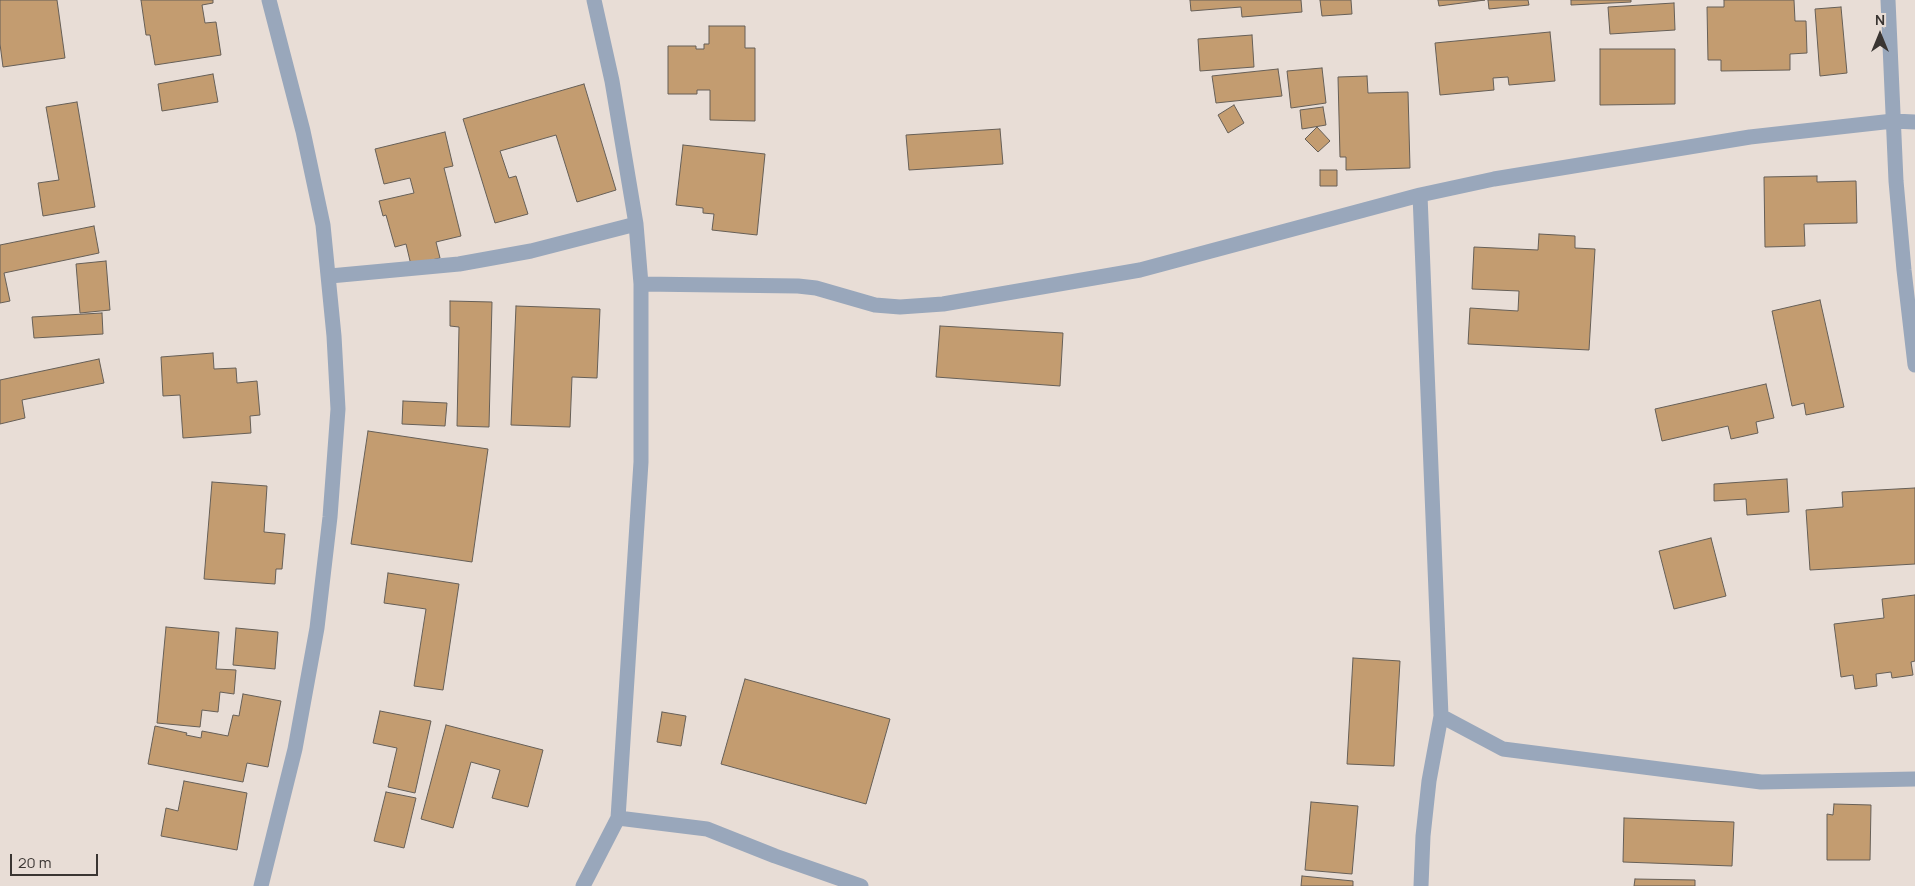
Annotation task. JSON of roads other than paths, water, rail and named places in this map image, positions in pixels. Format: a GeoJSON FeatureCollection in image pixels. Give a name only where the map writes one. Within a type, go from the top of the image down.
{"type":"FeatureCollection","features":[{"type":"Feature","properties":{"kind":"street"},"geometry":{"type":"LineString","coordinates":[[261,886],[295,748],[317,628],[330,517],[338,409],[330,276],[323,225],[305,140],[269,0]]}},
{"type":"Feature","properties":{"kind":"street"},"geometry":{"type":"LineString","coordinates":[[583,886],[618,818],[641,462],[641,284],[636,224],[612,81],[594,0]]}},
{"type":"Feature","properties":{"kind":"street"},"geometry":{"type":"LineString","coordinates":[[1888,0],[1893,121],[1904,270],[1915,365]]}},
{"type":"Feature","properties":{"kind":"street"},"geometry":{"type":"LineString","coordinates":[[641,284],[798,286],[816,288],[875,305],[900,307],[942,304],[1140,270],[1420,195],[1494,179],[1750,137],[1893,121],[1915,122]]}},
{"type":"Feature","properties":{"kind":"street"},"geometry":{"type":"LineString","coordinates":[[1420,195],[1442,716],[1429,780],[1423,836],[1422,886]]}},
{"type":"Feature","properties":{"kind":"street"},"geometry":{"type":"LineString","coordinates":[[330,276],[459,264],[531,251],[636,224]]}},
{"type":"Feature","properties":{"kind":"street"},"geometry":{"type":"LineString","coordinates":[[1442,716],[1503,749],[1761,782],[1915,780]]}},
{"type":"Feature","properties":{"kind":"street"},"geometry":{"type":"LineString","coordinates":[[618,818],[707,828],[776,856],[860,886]]}}]}
